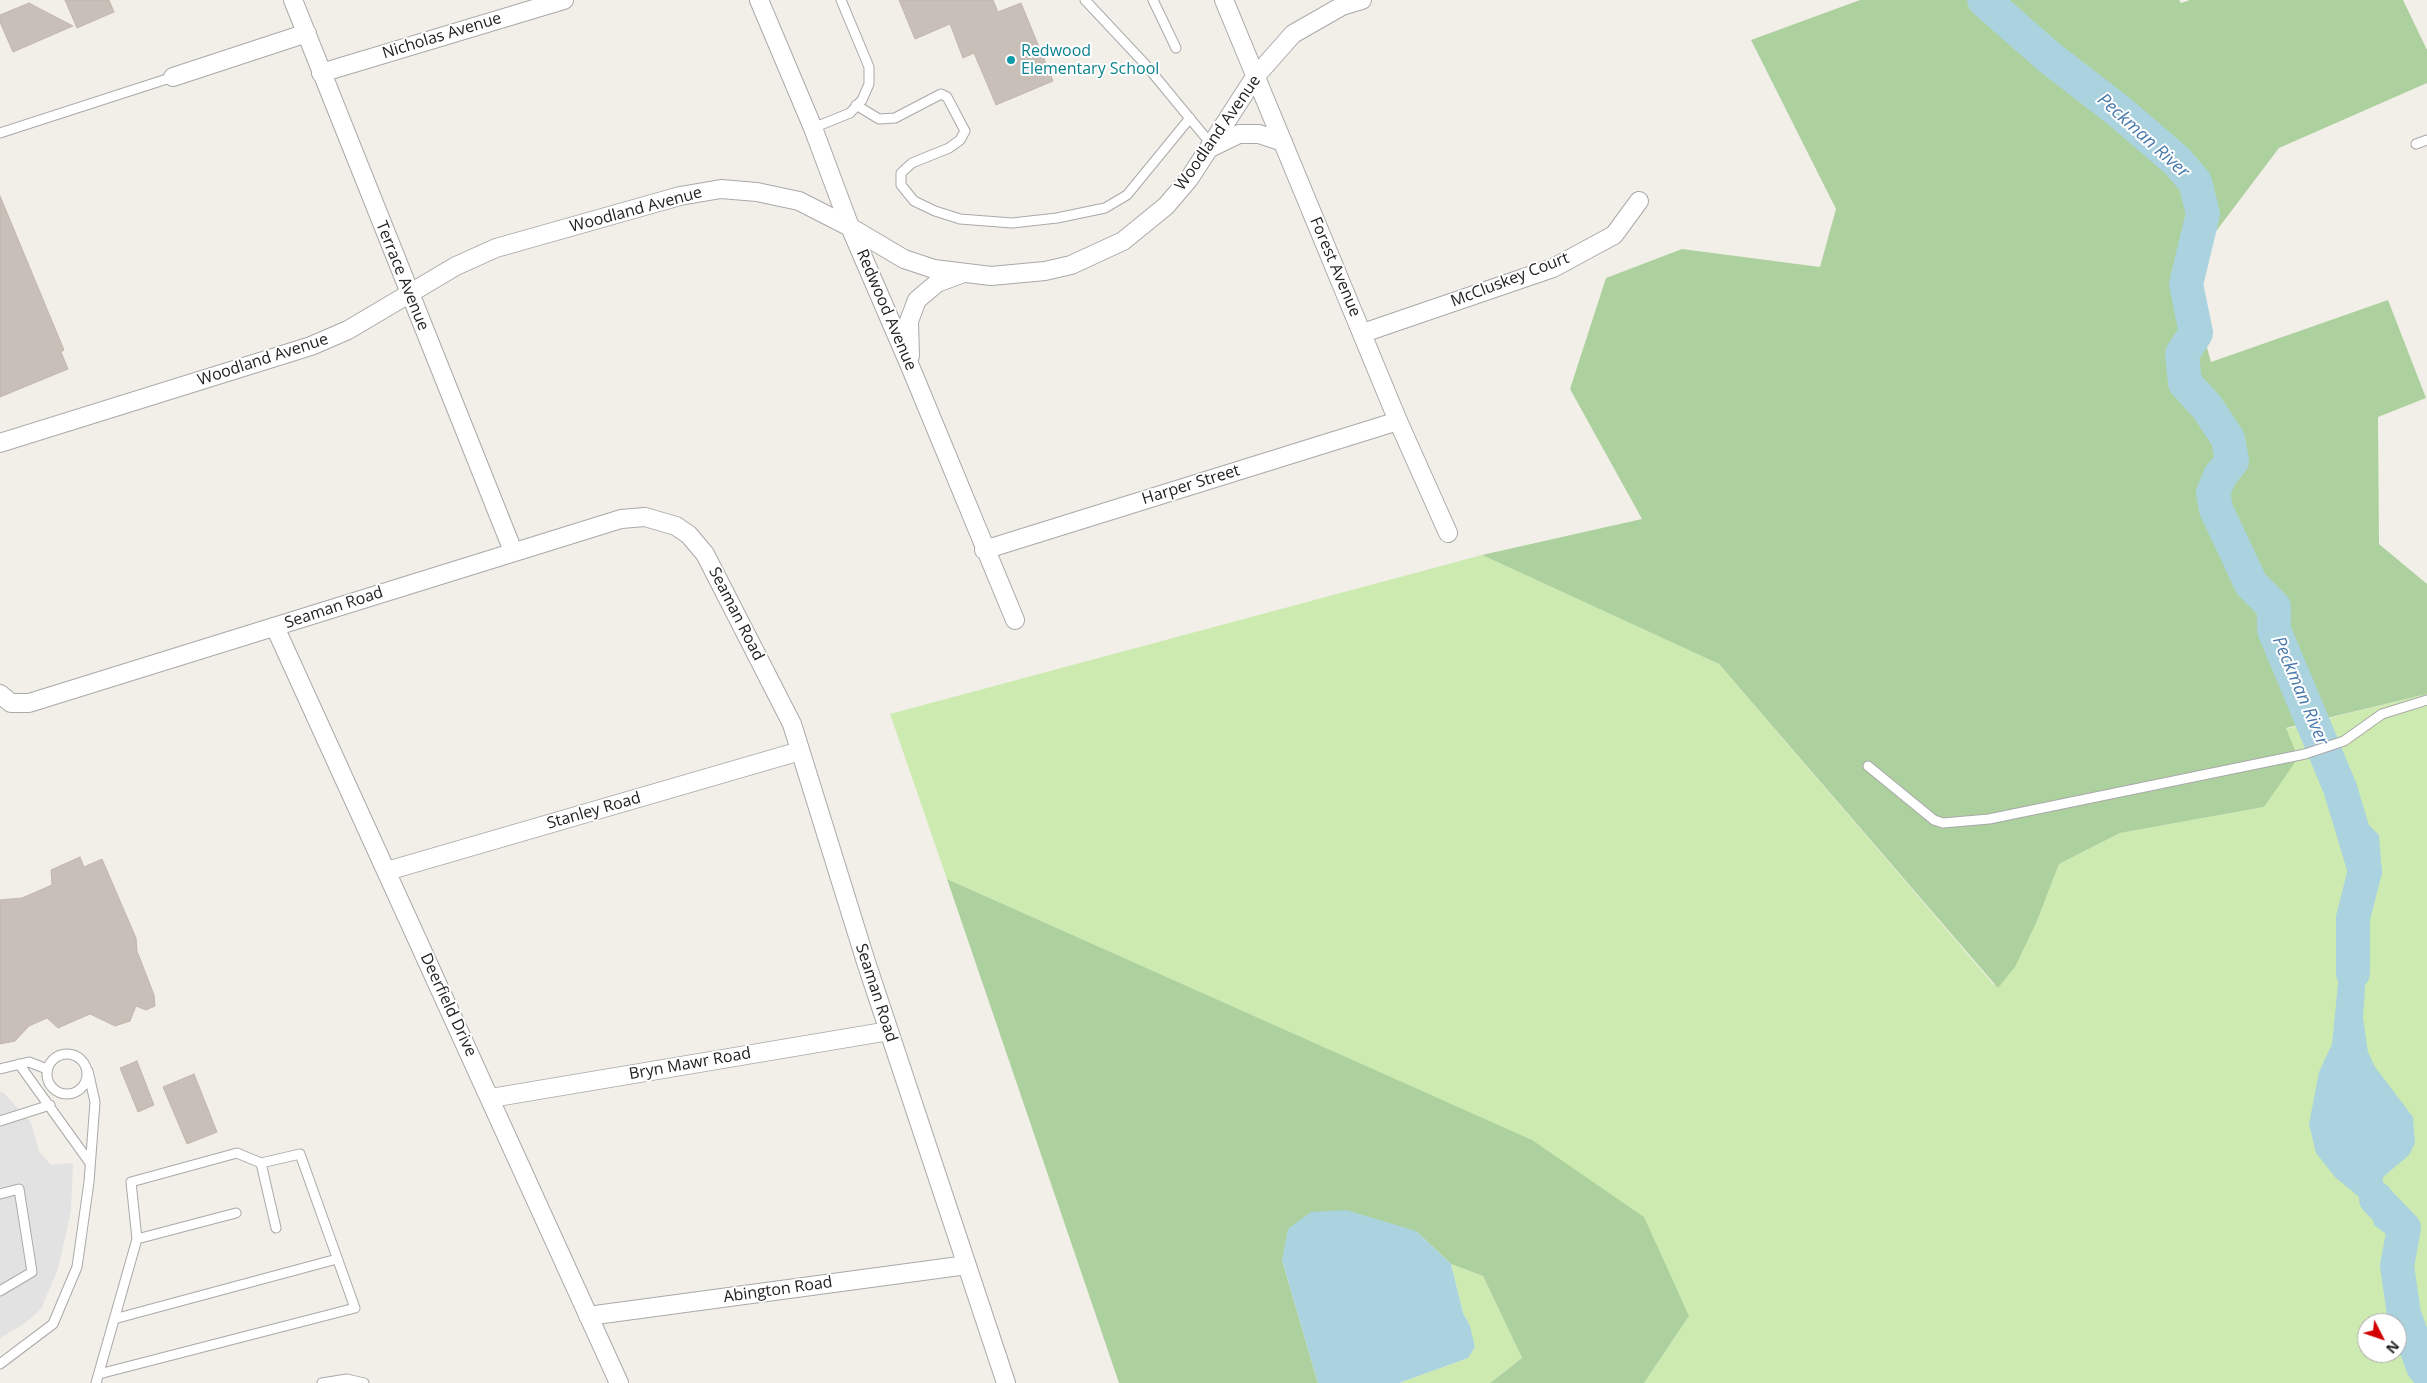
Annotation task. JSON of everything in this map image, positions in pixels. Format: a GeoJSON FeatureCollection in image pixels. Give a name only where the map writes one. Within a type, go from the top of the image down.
{"type":"FeatureCollection","features":[{"type":"Feature","properties":{"kind":"street","name":"Terrace Avenue"},"geometry":{"type":"LineString","coordinates":[[293,0],[513,552]]}},
{"type":"Feature","properties":{"kind":"street","name":"Nicholas Avenue"},"geometry":{"type":"LineString","coordinates":[[321,73],[564,0]]}},
{"type":"Feature","properties":{"kind":"street","name":"Redwood Avenue"},"geometry":{"type":"LineString","coordinates":[[759,0],[812,128],[850,227],[910,366],[984,550],[1015,620]]}},
{"type":"Feature","properties":{"kind":"street","name":"Forest Avenue"},"geometry":{"type":"LineString","coordinates":[[1224,0],[1398,421],[1448,533]]}},
{"type":"Feature","properties":{"kind":"street","name":"Woodland Avenue"},"geometry":{"type":"LineString","coordinates":[[0,444],[311,346],[348,330],[409,292],[456,266],[496,248],[680,196],[721,189],[757,192],[799,201],[850,227],[904,259],[934,269],[991,276],[1045,271],[1071,265],[1123,241],[1166,206],[1189,179],[1255,77],[1293,34],[1342,6],[1362,0]]}},
{"type":"Feature","properties":{"kind":"street"},"geometry":{"type":"LineString","coordinates":[[172,77],[307,33]]}},
{"type":"Feature","properties":{"kind":"street"},"geometry":{"type":"LineString","coordinates":[[1209,147],[1239,134],[1260,134],[1283,142]]}},
{"type":"Feature","properties":{"kind":"street","name":"McCluskey Court"},"geometry":{"type":"LineString","coordinates":[[1363,333],[1553,268],[1614,235],[1640,201]]}},
{"type":"Feature","properties":{"kind":"street"},"geometry":{"type":"LineString","coordinates":[[910,366],[909,321],[916,300],[936,283],[963,273]]}},
{"type":"Feature","properties":{"kind":"street","name":"Harper Street"},"geometry":{"type":"LineString","coordinates":[[984,550],[1398,421]]}},
{"type":"Feature","properties":{"kind":"street","name":"Seaman Road"},"geometry":{"type":"LineString","coordinates":[[0,694],[11,703],[29,703],[621,519],[644,517],[676,526],[689,536],[705,554],[792,724],[889,1031],[1006,1383]]}},
{"type":"Feature","properties":{"kind":"street","name":"Deerfield Drive"},"geometry":{"type":"LineString","coordinates":[[275,627],[491,1098],[619,1383]]}},
{"type":"Feature","properties":{"kind":"street","name":"Stanley Road"},"geometry":{"type":"LineString","coordinates":[[387,871],[800,751]]}},
{"type":"Feature","properties":{"kind":"street","name":"Bryn Mawr Road"},"geometry":{"type":"LineString","coordinates":[[491,1098],[889,1031]]}},
{"type":"Feature","properties":{"kind":"street","name":"Abington Road"},"geometry":{"type":"LineString","coordinates":[[588,1316],[967,1265]]}},
{"type":"Feature","properties":{"kind":"lane"},"geometry":{"type":"LineString","coordinates":[[812,128],[850,113],[869,84],[869,67],[842,0]]}},
{"type":"Feature","properties":{"kind":"lane"},"geometry":{"type":"LineString","coordinates":[[1085,0],[1145,64],[1190,118],[1209,147]]}},
{"type":"Feature","properties":{"kind":"lane"},"geometry":{"type":"LineString","coordinates":[[1153,0],[1176,48]]}},
{"type":"Feature","properties":{"kind":"lane"},"geometry":{"type":"LineString","coordinates":[[0,133],[172,77]]}},
{"type":"Feature","properties":{"kind":"lane"},"geometry":{"type":"LineString","coordinates":[[856,106],[879,119],[895,118],[941,94],[947,98],[965,131],[960,140],[949,148],[912,162],[901,172],[902,185],[914,201],[935,211],[960,219],[1012,223],[1057,218],[1105,208],[1127,195],[1190,118]]}},
{"type":"Feature","properties":{"kind":"lane"},"geometry":{"type":"LineString","coordinates":[[2416,144],[2427,140]]}},
{"type":"Feature","properties":{"kind":"lane"},"geometry":{"type":"LineString","coordinates":[[1868,766],[1934,820],[1944,823],[1989,818],[2305,754],[2344,741],[2382,714],[2427,700]]}},
{"type":"Feature","properties":{"kind":"lane"},"geometry":{"type":"LineString","coordinates":[[0,1364],[53,1324],[77,1267],[90,1163],[95,1102],[88,1071],[82,1059],[69,1053],[55,1057],[47,1069],[49,1083],[59,1093],[73,1094],[85,1085],[88,1071]]}},
{"type":"Feature","properties":{"kind":"lane"},"geometry":{"type":"LineString","coordinates":[[0,1070],[28,1062],[47,1069]]}},
{"type":"Feature","properties":{"kind":"lane"},"geometry":{"type":"LineString","coordinates":[[19,1064],[90,1163]]}},
{"type":"Feature","properties":{"kind":"lane"},"geometry":{"type":"LineString","coordinates":[[0,1121],[50,1106]]}},
{"type":"Feature","properties":{"kind":"lane"},"geometry":{"type":"LineString","coordinates":[[237,1152],[260,1163],[300,1154],[355,1308],[98,1378],[137,1239],[131,1182],[237,1152]]}},
{"type":"Feature","properties":{"kind":"lane"},"geometry":{"type":"LineString","coordinates":[[260,1163],[276,1228]]}},
{"type":"Feature","properties":{"kind":"lane"},"geometry":{"type":"LineString","coordinates":[[0,1194],[19,1189],[32,1272],[0,1291]]}},
{"type":"Feature","properties":{"kind":"lane"},"geometry":{"type":"LineString","coordinates":[[137,1239],[236,1213]]}},
{"type":"Feature","properties":{"kind":"lane"},"geometry":{"type":"LineString","coordinates":[[114,1319],[337,1259]]}},
{"type":"Feature","properties":{"kind":"lane"},"geometry":{"type":"LineString","coordinates":[[322,1383],[347,1379],[364,1383]]}},
{"type":"Feature","properties":{"kind":"green space"},"geometry":{"type":"Polygon","coordinates":[[[1860,0],[2179,0],[2181,3],[2190,0],[2403,0],[2427,50],[2427,83],[2279,148],[2186,271],[2211,362],[2388,300],[2426,398],[2378,417],[2379,544],[2427,584],[2427,694],[2286,728],[2298,758],[2264,807],[2120,833],[2059,864],[2037,921],[2015,967],[1998,988],[1719,664],[1482,555],[1642,519],[1570,389],[1606,278],[1682,249],[1820,267],[1836,209],[1751,40],[1860,0]]]}},
{"type":"Feature","properties":{"kind":"green space"},"geometry":{"type":"Polygon","coordinates":[[[1482,555],[1719,664],[1994,985],[2037,921],[2059,864],[2120,833],[2264,807],[2286,729],[2427,694],[2427,1383],[1644,1383],[1689,1316],[1531,1140],[947,879],[890,714],[1482,555]]]}},
{"type":"Feature","properties":{"kind":"green space"},"geometry":{"type":"Polygon","coordinates":[[[947,879],[1532,1140],[1644,1217],[1689,1316],[1644,1383],[1490,1383],[1522,1358],[1483,1276],[1451,1264],[1416,1231],[1282,1260],[1318,1383],[1119,1383],[947,879]]]}},
{"type":"Feature","properties":{"kind":"green space"},"geometry":{"type":"Polygon","coordinates":[[[1451,1264],[1483,1276],[1522,1358],[1490,1383],[1399,1383],[1468,1358],[1470,1326],[1463,1313],[1451,1264]]]}},
{"type":"Feature","properties":{"kind":"shaded area"},"geometry":{"type":"Polygon","coordinates":[[[0,1092],[3,1092],[31,1123],[39,1151],[51,1165],[73,1163],[71,1211],[58,1269],[41,1309],[24,1324],[0,1338],[0,1092]]]}},
{"type":"Feature","properties":{"kind":"water"},"geometry":{"type":"Polygon","coordinates":[[[2326,719],[2348,775],[2351,813],[2367,823],[2379,835],[2382,874],[2371,905],[2364,938],[2367,956],[2363,1018],[2368,1052],[2375,1067],[2413,1117],[2415,1143],[2409,1155],[2383,1177],[2383,1182],[2390,1188],[2390,1194],[2404,1212],[2407,1226],[2416,1247],[2416,1256],[2407,1272],[2413,1327],[2409,1335],[2417,1360],[2427,1374],[2427,1383],[2423,1380],[2412,1362],[2407,1349],[2407,1313],[2397,1313],[2391,1285],[2396,1254],[2399,1246],[2407,1237],[2400,1231],[2385,1233],[2374,1225],[2370,1206],[2335,1177],[2316,1153],[2309,1124],[2319,1072],[2332,1044],[2339,974],[2360,902],[2369,885],[2371,871],[2368,855],[2357,831],[2342,825],[2329,775],[2310,723],[2326,719]]]}},
{"type":"Feature","properties":{"kind":"water"},"geometry":{"type":"Polygon","coordinates":[[[1346,1210],[1416,1231],[1451,1264],[1463,1313],[1470,1326],[1475,1347],[1468,1358],[1399,1383],[1318,1383],[1282,1260],[1288,1229],[1311,1212],[1346,1210]]]}},
{"type":"Feature","properties":{"kind":"building"},"geometry":{"type":"Polygon","coordinates":[[[65,0],[109,0],[114,12],[77,28],[65,0]]]}},
{"type":"Feature","properties":{"kind":"building","name":"Redwood Elementary School"},"geometry":{"type":"Polygon","coordinates":[[[899,0],[993,0],[998,12],[1021,3],[1053,81],[996,105],[974,53],[963,58],[950,24],[915,39],[899,0]]]}},
{"type":"Feature","properties":{"kind":"building"},"geometry":{"type":"Polygon","coordinates":[[[29,3],[73,26],[13,52],[0,22],[0,15],[29,3]]]}},
{"type":"Feature","properties":{"kind":"building"},"geometry":{"type":"Polygon","coordinates":[[[0,196],[64,350],[61,352],[68,369],[0,397],[0,196]]]}},
{"type":"Feature","properties":{"kind":"building"},"geometry":{"type":"Polygon","coordinates":[[[80,857],[84,867],[102,859],[136,938],[137,951],[154,995],[155,1006],[146,1010],[136,1006],[130,1021],[115,1026],[90,1014],[58,1028],[47,1018],[29,1026],[15,1041],[0,1044],[0,900],[22,898],[52,885],[51,870],[80,857]]]}},
{"type":"Feature","properties":{"kind":"building"},"geometry":{"type":"Polygon","coordinates":[[[137,1061],[154,1105],[138,1112],[120,1068],[137,1061]]]}},
{"type":"Feature","properties":{"kind":"building"},"geometry":{"type":"Polygon","coordinates":[[[194,1074],[217,1132],[187,1144],[163,1087],[194,1074]]]}},
{"type":"Feature","properties":{"kind":"waterway","name":"Peckman River"},"geometry":{"type":"LineString","coordinates":[[1984,0],[2050,58],[2120,112],[2177,161],[2195,182],[2203,214],[2186,284],[2196,333],[2182,354],[2185,383],[2207,407],[2228,439],[2232,461],[2220,476],[2213,493],[2216,509],[2251,584],[2274,607],[2274,630],[2340,788],[2365,871],[2353,918],[2353,973]]}},
{"type":"Feature","properties":{"kind":"waterway","name":"Peckman River"},"geometry":{"type":"LineString","coordinates":[[2376,1199],[2404,1228],[2397,1266],[2404,1314],[2423,1367],[2427,1372]]}},
{"type":"Feature","properties":{"kind":"place","name":"Redwood Elementary School"},"geometry":{"type":"Point","coordinates":[1011,60]}}]}
